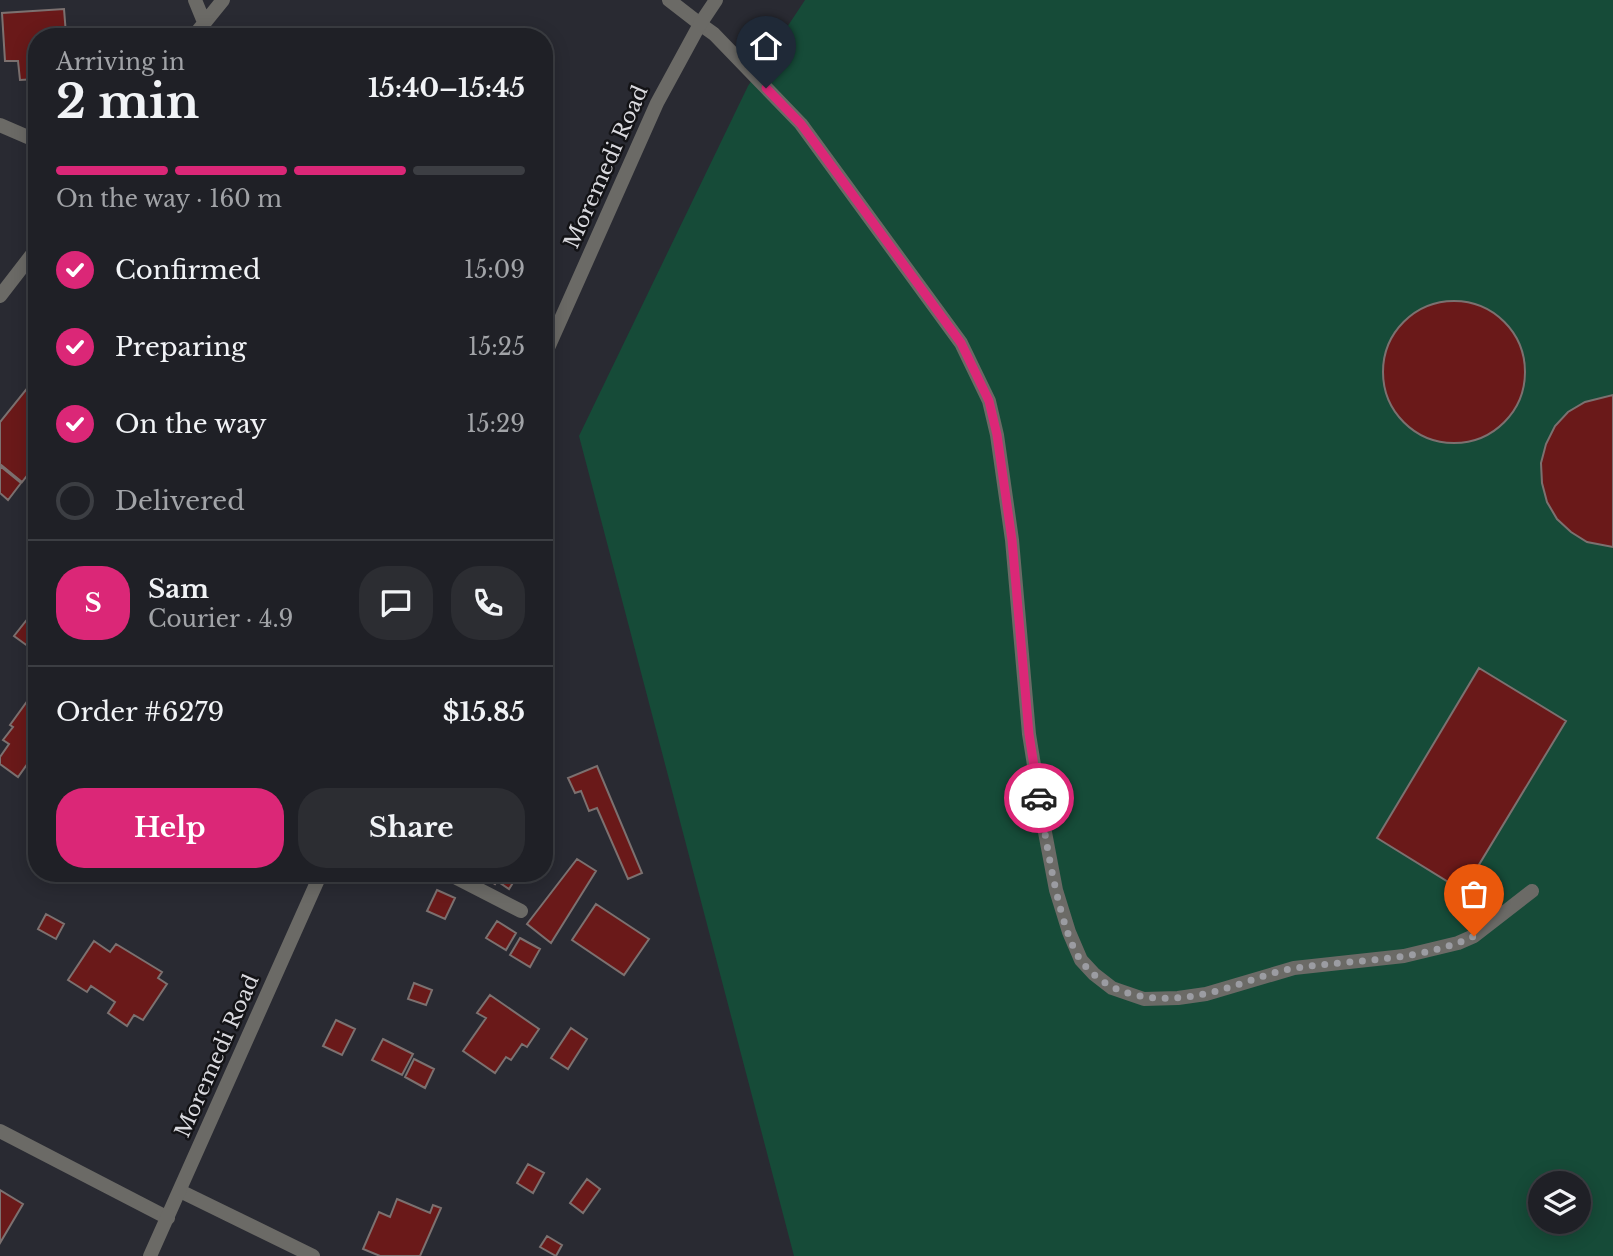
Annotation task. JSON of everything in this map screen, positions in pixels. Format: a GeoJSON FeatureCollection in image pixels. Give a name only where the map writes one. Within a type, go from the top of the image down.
{"type":"FeatureCollection","features":[{"type":"Feature","properties":{"kind":"street"},"geometry":{"type":"LineString","coordinates":[[195,0],[204,22]]}},
{"type":"Feature","properties":{"kind":"street"},"geometry":{"type":"LineString","coordinates":[[200,28],[223,0]]}},
{"type":"Feature","properties":{"kind":"street"},"geometry":{"type":"LineString","coordinates":[[669,0],[714,34],[801,124],[961,343],[989,401],[997,435],[1012,540],[1029,734],[1044,827],[1056,890],[1069,932],[1081,960],[1094,974],[1112,988],[1144,999],[1206,994],[1294,968],[1404,956],[1458,943],[1474,936],[1532,891]]}},
{"type":"Feature","properties":{"kind":"street","name":"Moremedi Road"},"geometry":{"type":"LineString","coordinates":[[553,337],[657,103],[716,0]]}},
{"type":"Feature","properties":{"kind":"street"},"geometry":{"type":"LineString","coordinates":[[0,125],[28,137]]}},
{"type":"Feature","properties":{"kind":"street"},"geometry":{"type":"LineString","coordinates":[[0,296],[28,260]]}},
{"type":"Feature","properties":{"kind":"street","name":"Moremedi Road"},"geometry":{"type":"LineString","coordinates":[[150,1256],[317,882]]}},
{"type":"Feature","properties":{"kind":"street"},"geometry":{"type":"LineString","coordinates":[[465,882],[521,911]]}},
{"type":"Feature","properties":{"kind":"street"},"geometry":{"type":"LineString","coordinates":[[0,1132],[168,1218]]}},
{"type":"Feature","properties":{"kind":"street"},"geometry":{"type":"LineString","coordinates":[[180,1191],[313,1256]]}},
{"type":"Feature","properties":{"kind":"green space"},"geometry":{"type":"Polygon","coordinates":[[[805,0],[1613,0],[1613,1256],[794,1256],[579,436],[748,86],[805,0]]]}},
{"type":"Feature","properties":{"kind":"building"},"geometry":{"type":"Polygon","coordinates":[[[64,9],[66,28],[28,28],[28,80],[20,80],[18,61],[5,61],[2,13],[64,9]]]}},
{"type":"Feature","properties":{"kind":"building"},"geometry":{"type":"Polygon","coordinates":[[[1454,301],[1481,306],[1504,322],[1520,345],[1525,372],[1520,399],[1504,422],[1481,438],[1454,443],[1427,438],[1404,422],[1388,399],[1383,372],[1388,345],[1404,322],[1427,306],[1454,301]]]}},
{"type":"Feature","properties":{"kind":"building"},"geometry":{"type":"Polygon","coordinates":[[[28,387],[28,474],[22,482],[0,464],[0,422],[28,387]]]}},
{"type":"Feature","properties":{"kind":"building"},"geometry":{"type":"Polygon","coordinates":[[[1613,395],[1613,547],[1587,542],[1557,519],[1547,502],[1541,463],[1555,426],[1568,412],[1585,402],[1613,395]]]}},
{"type":"Feature","properties":{"kind":"building"},"geometry":{"type":"Polygon","coordinates":[[[0,466],[21,483],[8,500],[0,493],[0,466]]]}},
{"type":"Feature","properties":{"kind":"building"},"geometry":{"type":"Polygon","coordinates":[[[28,618],[28,646],[14,636],[28,618]]]}},
{"type":"Feature","properties":{"kind":"building"},"geometry":{"type":"Polygon","coordinates":[[[1479,668],[1566,721],[1463,891],[1377,838],[1479,668]]]}},
{"type":"Feature","properties":{"kind":"building"},"geometry":{"type":"Polygon","coordinates":[[[28,700],[28,763],[18,777],[0,764],[0,757],[9,744],[3,740],[13,727],[10,725],[28,700]]]}},
{"type":"Feature","properties":{"kind":"building"},"geometry":{"type":"Polygon","coordinates":[[[597,766],[642,873],[628,879],[597,808],[589,811],[581,791],[575,793],[568,778],[597,766]]]}},
{"type":"Feature","properties":{"kind":"building"},"geometry":{"type":"Polygon","coordinates":[[[577,859],[596,871],[551,943],[527,924],[577,859]]]}},
{"type":"Feature","properties":{"kind":"building"},"geometry":{"type":"Polygon","coordinates":[[[498,882],[513,882],[509,889],[498,882]]]}},
{"type":"Feature","properties":{"kind":"building"},"geometry":{"type":"Polygon","coordinates":[[[437,890],[455,898],[445,919],[427,911],[437,890]]]}},
{"type":"Feature","properties":{"kind":"building"},"geometry":{"type":"Polygon","coordinates":[[[596,904],[649,939],[624,975],[572,940],[596,904]]]}},
{"type":"Feature","properties":{"kind":"building"},"geometry":{"type":"Polygon","coordinates":[[[46,914],[64,924],[56,939],[38,929],[46,914]]]}},
{"type":"Feature","properties":{"kind":"building"},"geometry":{"type":"Polygon","coordinates":[[[497,921],[516,933],[506,950],[486,938],[497,921]]]}},
{"type":"Feature","properties":{"kind":"building"},"geometry":{"type":"Polygon","coordinates":[[[520,938],[540,949],[530,967],[510,955],[520,938]]]}},
{"type":"Feature","properties":{"kind":"building"},"geometry":{"type":"Polygon","coordinates":[[[94,941],[110,952],[116,944],[162,972],[158,978],[167,984],[143,1020],[134,1015],[127,1026],[108,1013],[115,1002],[91,986],[87,992],[68,980],[94,941]]]}},
{"type":"Feature","properties":{"kind":"building"},"geometry":{"type":"Polygon","coordinates":[[[414,983],[432,990],[426,1005],[408,999],[414,983]]]}},
{"type":"Feature","properties":{"kind":"building"},"geometry":{"type":"Polygon","coordinates":[[[490,995],[539,1029],[527,1047],[522,1044],[511,1060],[506,1057],[495,1073],[463,1051],[486,1018],[477,1013],[490,995]]]}},
{"type":"Feature","properties":{"kind":"building"},"geometry":{"type":"Polygon","coordinates":[[[336,1020],[355,1029],[342,1055],[323,1046],[336,1020]]]}},
{"type":"Feature","properties":{"kind":"building"},"geometry":{"type":"Polygon","coordinates":[[[571,1028],[587,1039],[568,1069],[551,1058],[571,1028]]]}},
{"type":"Feature","properties":{"kind":"building"},"geometry":{"type":"Polygon","coordinates":[[[383,1039],[413,1054],[402,1075],[372,1060],[383,1039]]]}},
{"type":"Feature","properties":{"kind":"building"},"geometry":{"type":"Polygon","coordinates":[[[414,1059],[434,1069],[425,1088],[405,1077],[414,1059]]]}},
{"type":"Feature","properties":{"kind":"building"},"geometry":{"type":"Polygon","coordinates":[[[528,1164],[544,1173],[533,1193],[517,1183],[528,1164]]]}},
{"type":"Feature","properties":{"kind":"building"},"geometry":{"type":"Polygon","coordinates":[[[587,1179],[600,1189],[583,1213],[570,1203],[587,1179]]]}},
{"type":"Feature","properties":{"kind":"building"},"geometry":{"type":"Polygon","coordinates":[[[0,1190],[23,1204],[0,1243],[0,1190]]]}},
{"type":"Feature","properties":{"kind":"building"},"geometry":{"type":"Polygon","coordinates":[[[397,1199],[430,1213],[433,1205],[441,1208],[420,1256],[380,1256],[363,1249],[379,1212],[390,1217],[397,1199]]]}},
{"type":"Feature","properties":{"kind":"building"},"geometry":{"type":"Polygon","coordinates":[[[547,1236],[562,1245],[556,1256],[540,1247],[547,1236]]]}},
{"type":"Feature","properties":{"kind":"way so far"},"geometry":{"type":"LineString","coordinates":[[1039,798],[1056,890],[1081,960],[1112,988],[1144,999],[1206,994],[1294,968],[1404,956],[1458,943],[1474,936]]}},
{"type":"Feature","properties":{"kind":"route"},"geometry":{"type":"LineString","coordinates":[[766,88],[801,124],[961,343],[989,401],[997,435],[1012,540],[1029,734],[1039,798]]}}]}
